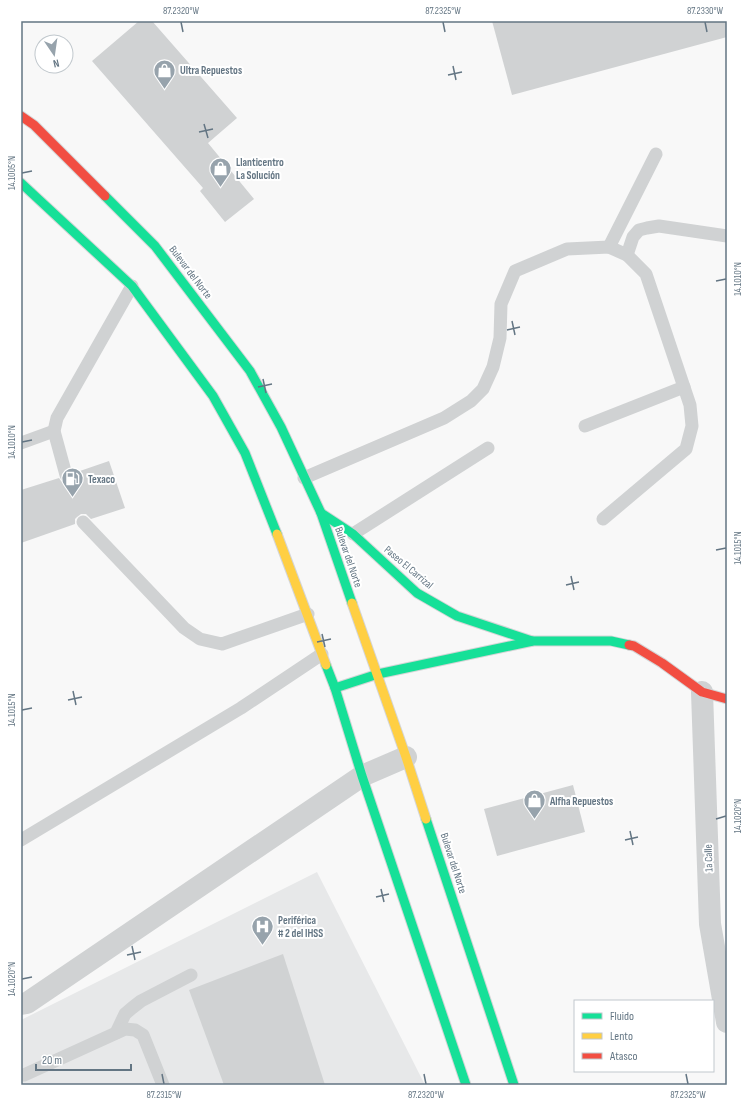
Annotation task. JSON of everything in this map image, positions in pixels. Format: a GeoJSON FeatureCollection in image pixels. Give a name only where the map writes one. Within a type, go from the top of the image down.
{"type":"FeatureCollection","features":[{"type":"Feature","properties":{"kind":"main road","name":"Bulevar del Norte"},"geometry":{"type":"LineString","coordinates":[[21,116],[34,125],[155,246],[250,371],[281,426],[321,514],[378,674],[514,1085]]}},
{"type":"Feature","properties":{"kind":"main road"},"geometry":{"type":"LineString","coordinates":[[21,183],[132,286],[213,396],[245,453],[308,614],[334,688],[466,1085]]}},
{"type":"Feature","properties":{"kind":"main road","name":"Paseo El Carrizal"},"geometry":{"type":"LineString","coordinates":[[321,514],[353,534],[417,593],[458,616],[534,641]]}},
{"type":"Feature","properties":{"kind":"main road","name":"Paseo El Carrizal"},"geometry":{"type":"LineString","coordinates":[[334,688],[378,674],[534,641],[610,641],[634,646],[662,663],[702,692],[727,699]]}},
{"type":"Feature","properties":{"kind":"street","name":"1a Calle"},"geometry":{"type":"LineString","coordinates":[[702,692],[718,925],[727,1022]]}},
{"type":"Feature","properties":{"kind":"street"},"geometry":{"type":"LineString","coordinates":[[21,1004],[27,1002],[362,776],[406,757]]}},
{"type":"Feature","properties":{"kind":"lane"},"geometry":{"type":"LineString","coordinates":[[609,247],[656,154]]}},
{"type":"Feature","properties":{"kind":"lane"},"geometry":{"type":"LineString","coordinates":[[627,255],[633,237],[639,230],[647,228],[660,226],[727,236]]}},
{"type":"Feature","properties":{"kind":"lane"},"geometry":{"type":"LineString","coordinates":[[304,478],[444,418],[471,401],[482,389],[493,368],[500,338],[501,304],[515,271],[567,249],[609,247],[627,255],[646,274],[690,405],[692,426],[686,448],[603,519]]}},
{"type":"Feature","properties":{"kind":"lane"},"geometry":{"type":"LineString","coordinates":[[66,475],[54,431],[57,418],[132,286]]}},
{"type":"Feature","properties":{"kind":"lane"},"geometry":{"type":"LineString","coordinates":[[585,426],[684,387]]}},
{"type":"Feature","properties":{"kind":"lane"},"geometry":{"type":"LineString","coordinates":[[21,443],[54,431]]}},
{"type":"Feature","properties":{"kind":"lane"},"geometry":{"type":"LineString","coordinates":[[353,534],[488,448]]}},
{"type":"Feature","properties":{"kind":"lane"},"geometry":{"type":"LineString","coordinates":[[83,522],[184,628],[200,639],[222,644],[308,614]]}},
{"type":"Feature","properties":{"kind":"lane"},"geometry":{"type":"LineString","coordinates":[[21,840],[241,708],[322,654]]}},
{"type":"Feature","properties":{"kind":"lane"},"geometry":{"type":"LineString","coordinates":[[116,1033],[125,1014],[141,1001],[191,975]]}},
{"type":"Feature","properties":{"kind":"lane"},"geometry":{"type":"LineString","coordinates":[[21,1076],[125,1029],[135,1030],[143,1035],[163,1085]]}},
{"type":"Feature","properties":{"kind":"shaded area","name":"Periférica # 2 del IHSS"},"geometry":{"type":"Polygon","coordinates":[[[317,872],[425,1085],[21,1085],[21,1020],[317,872]]]}},
{"type":"Feature","properties":{"kind":"building","name":"Ultra Repuestos"},"geometry":{"type":"Polygon","coordinates":[[[139,21],[152,21],[237,118],[208,143],[254,199],[225,222],[200,191],[203,188],[92,61],[139,21]]]}},
{"type":"Feature","properties":{"kind":"building"},"geometry":{"type":"Polygon","coordinates":[[[492,21],[727,21],[727,37],[512,95],[492,21]]]}},
{"type":"Feature","properties":{"kind":"building","name":"Texaco"},"geometry":{"type":"Polygon","coordinates":[[[109,461],[125,508],[91,519],[86,514],[81,514],[75,519],[75,524],[21,543],[21,490],[59,478],[64,483],[68,483],[74,477],[74,473],[109,461]]]}},
{"type":"Feature","properties":{"kind":"building","name":"Alfha Repuestos"},"geometry":{"type":"Polygon","coordinates":[[[573,785],[585,832],[497,856],[484,809],[573,785]]]}},
{"type":"Feature","properties":{"kind":"building"},"geometry":{"type":"Polygon","coordinates":[[[283,954],[325,1085],[224,1085],[189,990],[283,954]]]}},
{"type":"Feature","properties":{"kind":"traffic: fast"},"geometry":{"type":"LineString","coordinates":[[21,183],[132,286],[213,396],[245,453],[277,534]]}},
{"type":"Feature","properties":{"kind":"traffic: fast"},"geometry":{"type":"LineString","coordinates":[[105,196],[155,246],[250,371],[281,427],[321,513],[352,603]]}},
{"type":"Feature","properties":{"kind":"traffic: fast"},"geometry":{"type":"LineString","coordinates":[[321,513],[353,534],[417,593],[457,616],[532,641]]}},
{"type":"Feature","properties":{"kind":"traffic: fast"},"geometry":{"type":"LineString","coordinates":[[335,688],[378,674],[533,641],[611,641],[629,645]]}},
{"type":"Feature","properties":{"kind":"traffic: fast"},"geometry":{"type":"LineString","coordinates":[[326,665],[335,688],[362,776],[466,1085]]}},
{"type":"Feature","properties":{"kind":"traffic: fast"},"geometry":{"type":"LineString","coordinates":[[426,819],[514,1085]]}},
{"type":"Feature","properties":{"kind":"traffic: slow"},"geometry":{"type":"LineString","coordinates":[[277,534],[326,665]]}},
{"type":"Feature","properties":{"kind":"traffic: slow"},"geometry":{"type":"LineString","coordinates":[[352,603],[426,819]]}},
{"type":"Feature","properties":{"kind":"traffic: jam"},"geometry":{"type":"LineString","coordinates":[[21,116],[34,125],[105,196]]}},
{"type":"Feature","properties":{"kind":"traffic: jam"},"geometry":{"type":"LineString","coordinates":[[629,645],[634,646],[662,663],[702,692],[727,699]]}},
{"type":"Feature","properties":{"kind":"place","name":"Ultra Repuestos"},"geometry":{"type":"Point","coordinates":[165,90]}},
{"type":"Feature","properties":{"kind":"place","name":"Llanticentro La Solución"},"geometry":{"type":"Point","coordinates":[221,188]}},
{"type":"Feature","properties":{"kind":"place","name":"Texaco"},"geometry":{"type":"Point","coordinates":[72,498]}},
{"type":"Feature","properties":{"kind":"place","name":"Alfha Repuestos"},"geometry":{"type":"Point","coordinates":[535,820]}},
{"type":"Feature","properties":{"kind":"place","name":"Periférica # 2 del IHSS"},"geometry":{"type":"Point","coordinates":[262,946]}}]}
